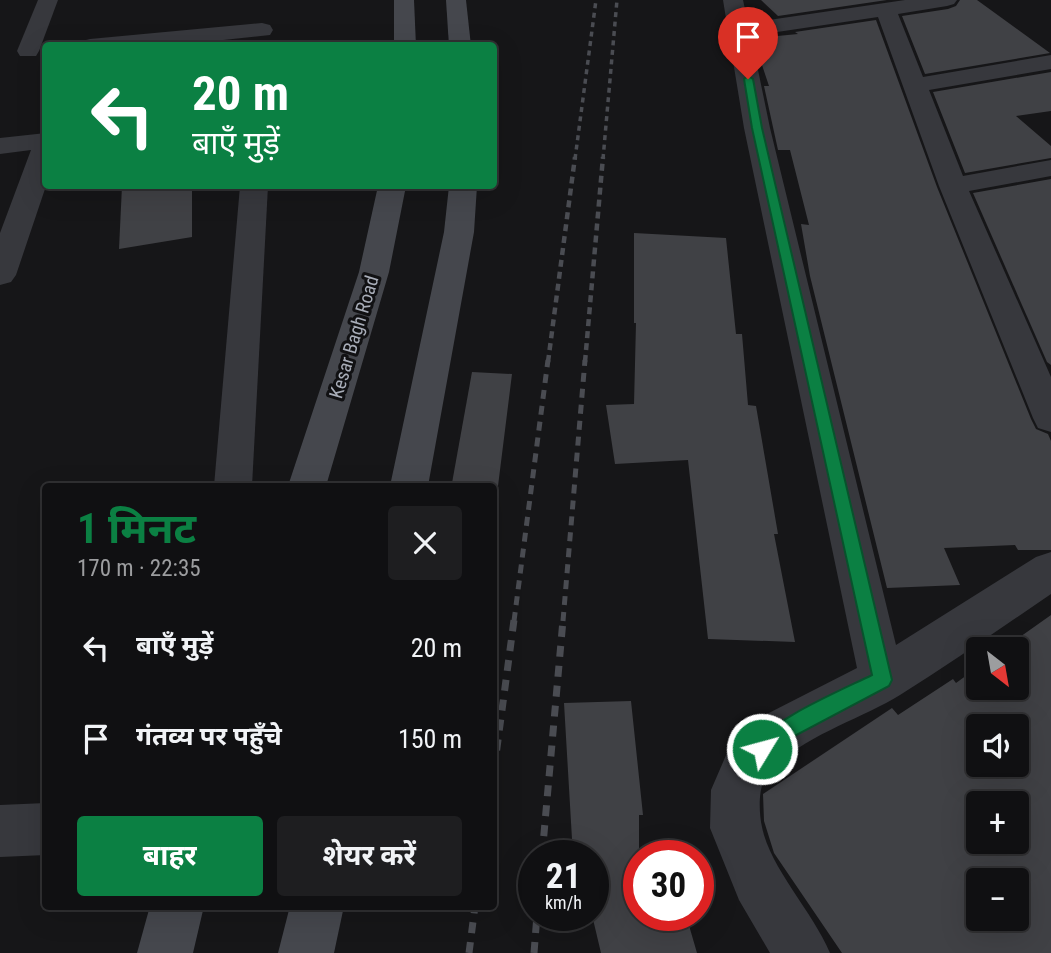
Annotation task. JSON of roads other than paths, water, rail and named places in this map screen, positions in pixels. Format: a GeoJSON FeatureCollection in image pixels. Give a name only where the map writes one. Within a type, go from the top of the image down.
{"type":"FeatureCollection","features":[{"type":"Feature","properties":{"kind":"main road"},"geometry":{"type":"LineString","coordinates":[[404,0],[405,42]]}},
{"type":"Feature","properties":{"kind":"main road"},"geometry":{"type":"LineString","coordinates":[[456,0],[460,42]]}},
{"type":"Feature","properties":{"kind":"main road","name":"Kesar Bagh Road"},"geometry":{"type":"LineString","coordinates":[[308,483],[374,272],[391,189]]}},
{"type":"Feature","properties":{"kind":"main road"},"geometry":{"type":"LineString","coordinates":[[409,483],[460,232],[463,189]]}},
{"type":"Feature","properties":{"kind":"main road"},"geometry":{"type":"LineString","coordinates":[[165,953],[176,910]]}},
{"type":"Feature","properties":{"kind":"main road"},"geometry":{"type":"LineString","coordinates":[[306,953],[316,910]]}},
{"type":"Feature","properties":{"kind":"street"},"geometry":{"type":"LineString","coordinates":[[28,51],[48,0]]}},
{"type":"Feature","properties":{"kind":"street"},"geometry":{"type":"LineString","coordinates":[[883,680],[757,128],[736,15],[886,10],[947,0]]}},
{"type":"Feature","properties":{"kind":"street"},"geometry":{"type":"LineString","coordinates":[[886,10],[953,186],[1051,418]]}},
{"type":"Feature","properties":{"kind":"street"},"geometry":{"type":"LineString","coordinates":[[131,42],[263,29]]}},
{"type":"Feature","properties":{"kind":"street"},"geometry":{"type":"LineString","coordinates":[[913,86],[1051,62]]}},
{"type":"Feature","properties":{"kind":"street"},"geometry":{"type":"LineString","coordinates":[[0,146],[42,143]]}},
{"type":"Feature","properties":{"kind":"street"},"geometry":{"type":"LineString","coordinates":[[0,275],[42,154]]}},
{"type":"Feature","properties":{"kind":"street"},"geometry":{"type":"LineString","coordinates":[[953,186],[1051,169]]}},
{"type":"Feature","properties":{"kind":"street"},"geometry":{"type":"LineString","coordinates":[[233,483],[254,189]]}},
{"type":"Feature","properties":{"kind":"street"},"geometry":{"type":"LineString","coordinates":[[803,953],[754,870],[736,828],[736,790],[747,763],[776,735],[883,680],[1051,571]]}},
{"type":"Feature","properties":{"kind":"street"},"geometry":{"type":"LineString","coordinates":[[0,831],[42,829]]}},
{"type":"Feature","properties":{"kind":"railway"},"geometry":{"type":"LineString","coordinates":[[575,159],[596,0]]}},
{"type":"Feature","properties":{"kind":"railway"},"geometry":{"type":"LineString","coordinates":[[603,159],[617,0]]}},
{"type":"Feature","properties":{"kind":"railway"},"geometry":{"type":"LineString","coordinates":[[548,362],[575,157]]}},
{"type":"Feature","properties":{"kind":"railway"},"geometry":{"type":"LineString","coordinates":[[585,362],[603,157]]}},
{"type":"Feature","properties":{"kind":"railway"},"geometry":{"type":"LineString","coordinates":[[514,621],[548,360]]}},
{"type":"Feature","properties":{"kind":"railway"},"geometry":{"type":"LineString","coordinates":[[563,621],[585,360]]}},
{"type":"Feature","properties":{"kind":"railway"},"geometry":{"type":"LineString","coordinates":[[497,748],[514,620]]}},
{"type":"Feature","properties":{"kind":"railway"},"geometry":{"type":"LineString","coordinates":[[543,840],[563,620]]}},
{"type":"Feature","properties":{"kind":"railway"},"geometry":{"type":"LineString","coordinates":[[469,953],[474,910]]}},
{"type":"Feature","properties":{"kind":"railway"},"geometry":{"type":"LineString","coordinates":[[534,953],[536,931]]}}]}
